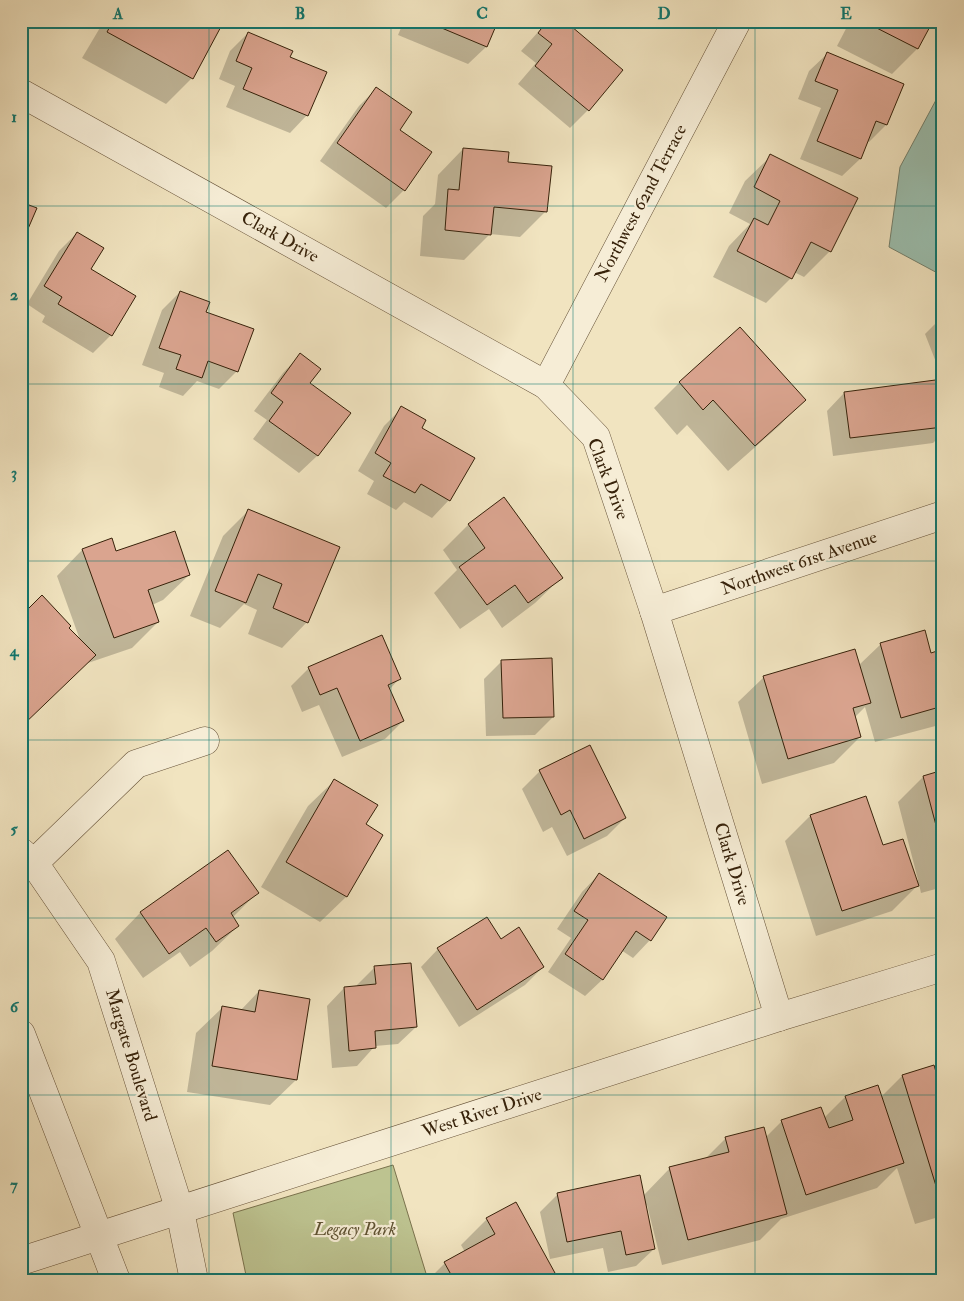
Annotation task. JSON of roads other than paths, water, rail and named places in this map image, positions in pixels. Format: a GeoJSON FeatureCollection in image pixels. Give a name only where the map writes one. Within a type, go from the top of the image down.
{"type":"FeatureCollection","features":[{"type":"Feature","properties":{"kind":"street","name":"Northwest 62nd Terrace"},"geometry":{"type":"LineString","coordinates":[[546,385],[737,21]]}},
{"type":"Feature","properties":{"kind":"street","name":"Clark Drive"},"geometry":{"type":"LineString","coordinates":[[21,93],[546,385],[596,437],[654,611],[779,1017]]}},
{"type":"Feature","properties":{"kind":"street","name":"Northwest 61st Avenue"},"geometry":{"type":"LineString","coordinates":[[654,611],[943,514]]}},
{"type":"Feature","properties":{"kind":"street"},"geometry":{"type":"LineString","coordinates":[[28,858],[136,764],[205,741]]}},
{"type":"Feature","properties":{"kind":"street","name":"Margate Boulevard"},"geometry":{"type":"LineString","coordinates":[[28,858],[101,961],[180,1211],[194,1280]]}},
{"type":"Feature","properties":{"kind":"street","name":"West River Drive"},"geometry":{"type":"LineString","coordinates":[[21,1261],[779,1017],[943,967]]}},
{"type":"Feature","properties":{"kind":"street"},"geometry":{"type":"LineString","coordinates":[[21,1034],[116,1280]]}},
{"type":"Feature","properties":{"kind":"park label","name":"Legacy Park"},"geometry":{"type":"Point","coordinates":[355,1229]}}]}
